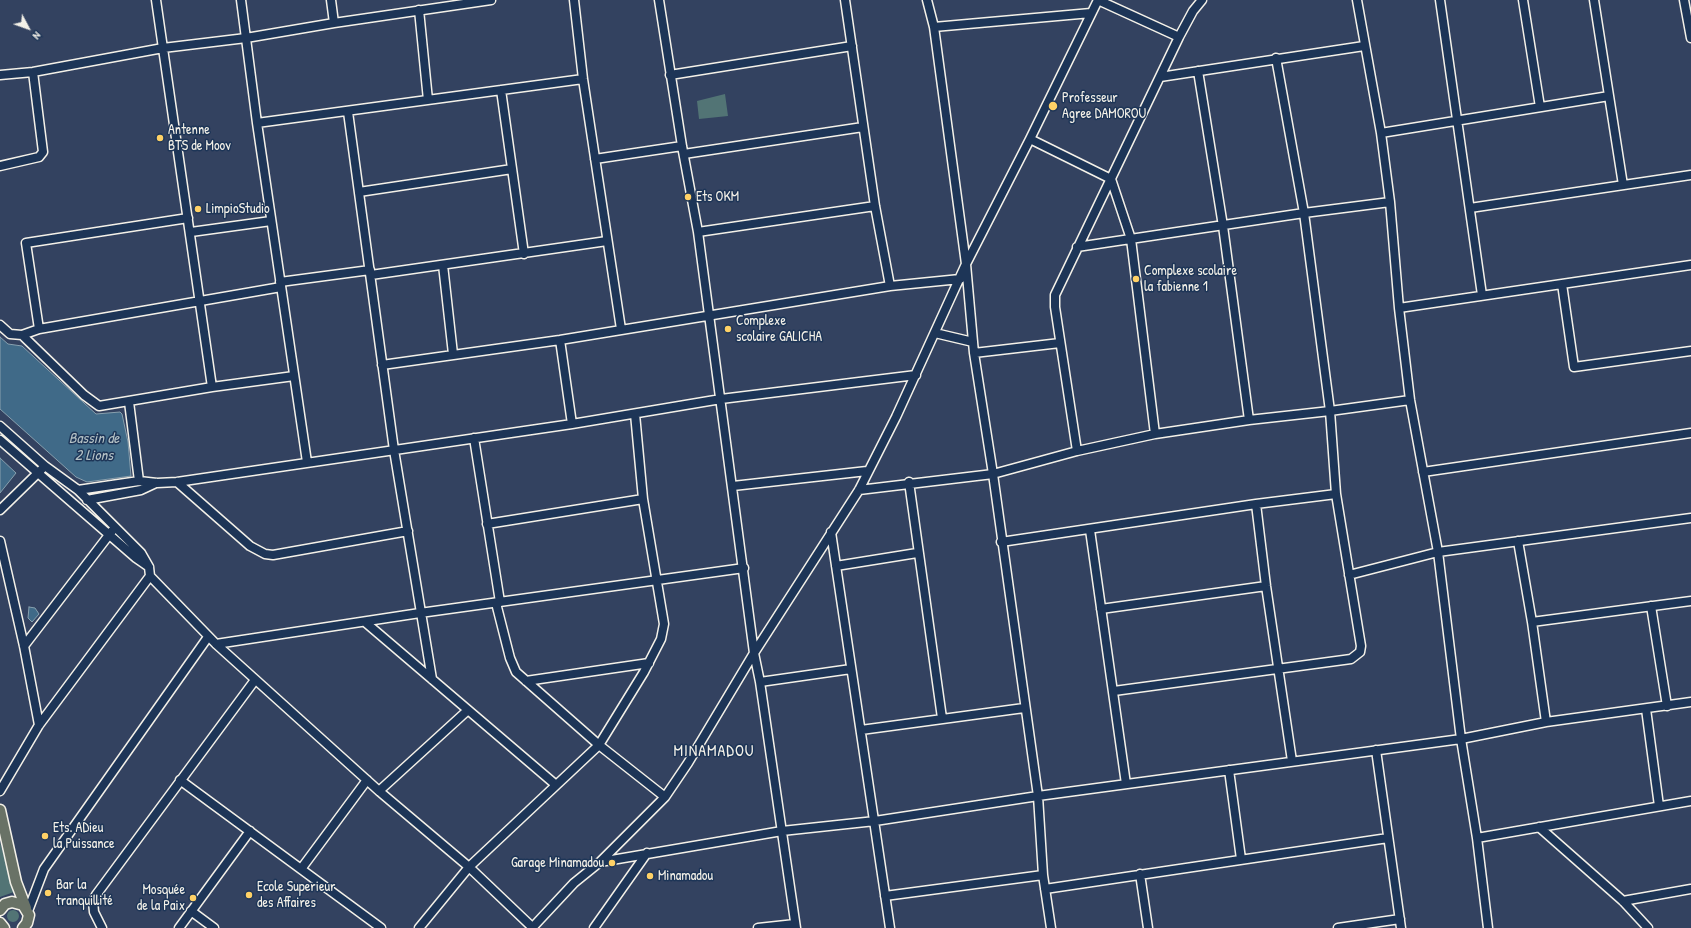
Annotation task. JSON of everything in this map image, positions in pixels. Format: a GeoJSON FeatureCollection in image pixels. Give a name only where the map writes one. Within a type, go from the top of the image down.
{"type":"FeatureCollection","features":[{"type":"Feature","properties":{"kind":"main road"},"geometry":{"type":"LineString","coordinates":[[0,810],[16,882],[34,928]]}},
{"type":"Feature","properties":{"kind":"main road"},"geometry":{"type":"LineString","coordinates":[[0,910],[5,904],[12,902],[20,903],[27,911],[27,922],[23,928]]}},
{"type":"Feature","properties":{"kind":"main road"},"geometry":{"type":"LineString","coordinates":[[0,923],[4,928]]}},
{"type":"Feature","properties":{"kind":"street"},"geometry":{"type":"LineString","coordinates":[[156,0],[201,301],[212,387]]}},
{"type":"Feature","properties":{"kind":"street"},"geometry":{"type":"LineString","coordinates":[[241,0],[256,123],[307,462]]}},
{"type":"Feature","properties":{"kind":"street"},"geometry":{"type":"LineString","coordinates":[[331,0],[334,23]]}},
{"type":"Feature","properties":{"kind":"street"},"geometry":{"type":"LineString","coordinates":[[0,75],[33,72],[163,48],[246,38],[334,23],[490,0]]}},
{"type":"Feature","properties":{"kind":"street"},"geometry":{"type":"LineString","coordinates":[[574,0],[583,79],[621,329]]}},
{"type":"Feature","properties":{"kind":"street"},"geometry":{"type":"LineString","coordinates":[[659,0],[670,75],[698,232],[754,652],[760,682],[795,926],[758,928]]}},
{"type":"Feature","properties":{"kind":"street"},"geometry":{"type":"LineString","coordinates":[[845,0],[875,206],[890,286]]}},
{"type":"Feature","properties":{"kind":"street"},"geometry":{"type":"LineString","coordinates":[[927,0],[934,27],[966,264],[974,353],[993,474],[1024,708],[1038,796],[1043,875],[1051,928]]}},
{"type":"Feature","properties":{"kind":"street"},"geometry":{"type":"LineString","coordinates":[[0,426],[45,466],[78,490],[141,553],[149,567],[150,576],[208,637],[379,791],[468,866],[532,928],[574,883],[600,862],[665,797],[688,763],[754,652],[859,490],[867,471],[886,438],[916,375],[966,264],[1030,139],[1098,0],[1179,37]]}},
{"type":"Feature","properties":{"kind":"street"},"geometry":{"type":"LineString","coordinates":[[1077,451],[1054,295],[1179,37],[1193,11],[1202,0]]}},
{"type":"Feature","properties":{"kind":"street"},"geometry":{"type":"LineString","coordinates":[[1357,0],[1364,46],[1381,133],[1390,202],[1399,308],[1410,400],[1438,552],[1461,739],[1477,838],[1488,928]]}},
{"type":"Feature","properties":{"kind":"street"},"geometry":{"type":"LineString","coordinates":[[1440,0],[1482,294]]}},
{"type":"Feature","properties":{"kind":"street"},"geometry":{"type":"LineString","coordinates":[[1523,0],[1540,107]]}},
{"type":"Feature","properties":{"kind":"street"},"geometry":{"type":"LineString","coordinates":[[1594,0],[1623,185]]}},
{"type":"Feature","properties":{"kind":"street"},"geometry":{"type":"LineString","coordinates":[[1684,0],[1691,38]]}},
{"type":"Feature","properties":{"kind":"street"},"geometry":{"type":"LineString","coordinates":[[419,10],[428,100]]}},
{"type":"Feature","properties":{"kind":"street"},"geometry":{"type":"LineString","coordinates":[[934,27],[1091,13]]}},
{"type":"Feature","properties":{"kind":"street"},"geometry":{"type":"LineString","coordinates":[[670,75],[852,46]]}},
{"type":"Feature","properties":{"kind":"street"},"geometry":{"type":"LineString","coordinates":[[1160,76],[1364,46]]}},
{"type":"Feature","properties":{"kind":"street"},"geometry":{"type":"LineString","coordinates":[[1114,691],[1351,659],[1357,656],[1360,646],[1336,494],[1330,412],[1304,213],[1276,58]]}},
{"type":"Feature","properties":{"kind":"street"},"geometry":{"type":"LineString","coordinates":[[1198,71],[1223,226],[1249,420]]}},
{"type":"Feature","properties":{"kind":"street"},"geometry":{"type":"LineString","coordinates":[[0,166],[39,157],[43,152],[33,72]]}},
{"type":"Feature","properties":{"kind":"street"},"geometry":{"type":"LineString","coordinates":[[256,123],[348,112],[583,79]]}},
{"type":"Feature","properties":{"kind":"street"},"geometry":{"type":"LineString","coordinates":[[501,90],[524,254]]}},
{"type":"Feature","properties":{"kind":"street"},"geometry":{"type":"LineString","coordinates":[[1381,133],[1458,119],[1609,96]]}},
{"type":"Feature","properties":{"kind":"street"},"geometry":{"type":"LineString","coordinates":[[348,112],[394,450],[432,679]]}},
{"type":"Feature","properties":{"kind":"street"},"geometry":{"type":"LineString","coordinates":[[595,159],[683,150],[863,127]]}},
{"type":"Feature","properties":{"kind":"street"},"geometry":{"type":"LineString","coordinates":[[1030,139],[1111,179],[1131,239],[1155,434]]}},
{"type":"Feature","properties":{"kind":"street"},"geometry":{"type":"LineString","coordinates":[[359,192],[512,170]]}},
{"type":"Feature","properties":{"kind":"street"},"geometry":{"type":"LineString","coordinates":[[1470,208],[1691,175]]}},
{"type":"Feature","properties":{"kind":"street"},"geometry":{"type":"LineString","coordinates":[[1077,248],[1304,213],[1390,202]]}},
{"type":"Feature","properties":{"kind":"street"},"geometry":{"type":"LineString","coordinates":[[698,232],[875,206]]}},
{"type":"Feature","properties":{"kind":"street"},"geometry":{"type":"LineString","coordinates":[[40,329],[26,243],[188,218]]}},
{"type":"Feature","properties":{"kind":"street"},"geometry":{"type":"LineString","coordinates":[[191,232],[271,221]]}},
{"type":"Feature","properties":{"kind":"street"},"geometry":{"type":"LineString","coordinates":[[0,325],[10,334],[22,335],[40,329],[201,301],[281,285],[370,272],[443,265],[607,241]]}},
{"type":"Feature","properties":{"kind":"street"},"geometry":{"type":"LineString","coordinates":[[443,265],[452,354]]}},
{"type":"Feature","properties":{"kind":"street"},"geometry":{"type":"LineString","coordinates":[[1399,308],[1482,294],[1691,265]]}},
{"type":"Feature","properties":{"kind":"street"},"geometry":{"type":"LineString","coordinates":[[382,365],[560,340],[890,286],[960,279]]}},
{"type":"Feature","properties":{"kind":"street"},"geometry":{"type":"LineString","coordinates":[[1562,284],[1574,367],[1691,351]]}},
{"type":"Feature","properties":{"kind":"street"},"geometry":{"type":"LineString","coordinates":[[935,333],[973,342]]}},
{"type":"Feature","properties":{"kind":"street"},"geometry":{"type":"LineString","coordinates":[[22,335],[84,395],[99,406],[212,387],[294,376]]}},
{"type":"Feature","properties":{"kind":"street"},"geometry":{"type":"LineString","coordinates":[[560,340],[572,424]]}},
{"type":"Feature","properties":{"kind":"street"},"geometry":{"type":"LineString","coordinates":[[974,353],[1060,343]]}},
{"type":"Feature","properties":{"kind":"street"},"geometry":{"type":"LineString","coordinates":[[78,490],[139,481],[157,483],[177,482],[572,424],[721,399],[916,375]]}},
{"type":"Feature","properties":{"kind":"street"},"geometry":{"type":"LineString","coordinates":[[859,490],[909,482],[993,474],[1077,451],[1155,434],[1249,420],[1330,412],[1410,400]]}},
{"type":"Feature","properties":{"kind":"street"},"geometry":{"type":"LineString","coordinates":[[129,402],[139,481]]}},
{"type":"Feature","properties":{"kind":"street"},"geometry":{"type":"LineString","coordinates":[[419,928],[468,866],[599,745],[649,663],[664,632],[658,581],[643,499],[635,414]]}},
{"type":"Feature","properties":{"kind":"street"},"geometry":{"type":"LineString","coordinates":[[1423,472],[1691,433]]}},
{"type":"Feature","properties":{"kind":"street"},"geometry":{"type":"LineString","coordinates":[[474,438],[498,602],[510,658],[516,672],[599,745],[665,797]]}},
{"type":"Feature","properties":{"kind":"street"},"geometry":{"type":"LineString","coordinates":[[0,440],[109,535],[149,567]]}},
{"type":"Feature","properties":{"kind":"street"},"geometry":{"type":"LineString","coordinates":[[0,510],[39,474],[45,466]]}},
{"type":"Feature","properties":{"kind":"street"},"geometry":{"type":"LineString","coordinates":[[733,486],[867,471]]}},
{"type":"Feature","properties":{"kind":"street"},"geometry":{"type":"LineString","coordinates":[[177,482],[250,546],[265,554],[273,555],[408,531]]}},
{"type":"Feature","properties":{"kind":"street"},"geometry":{"type":"LineString","coordinates":[[909,482],[917,553],[942,718]]}},
{"type":"Feature","properties":{"kind":"street"},"geometry":{"type":"LineString","coordinates":[[87,500],[141,490],[157,483]]}},
{"type":"Feature","properties":{"kind":"street"},"geometry":{"type":"LineString","coordinates":[[1002,542],[1256,504],[1336,494]]}},
{"type":"Feature","properties":{"kind":"street"},"geometry":{"type":"LineString","coordinates":[[487,524],[643,499]]}},
{"type":"Feature","properties":{"kind":"street"},"geometry":{"type":"LineString","coordinates":[[1256,504],[1266,586],[1292,761]]}},
{"type":"Feature","properties":{"kind":"street"},"geometry":{"type":"LineString","coordinates":[[1349,575],[1438,552],[1691,518]]}},
{"type":"Feature","properties":{"kind":"street"},"geometry":{"type":"LineString","coordinates":[[24,646],[115,527]]}},
{"type":"Feature","properties":{"kind":"street"},"geometry":{"type":"LineString","coordinates":[[1090,530],[1126,784]]}},
{"type":"Feature","properties":{"kind":"street"},"geometry":{"type":"LineString","coordinates":[[831,532],[890,928]]}},
{"type":"Feature","properties":{"kind":"street"},"geometry":{"type":"LineString","coordinates":[[1518,541],[1532,622],[1546,722]]}},
{"type":"Feature","properties":{"kind":"street"},"geometry":{"type":"LineString","coordinates":[[0,542],[24,646],[39,725]]}},
{"type":"Feature","properties":{"kind":"street"},"geometry":{"type":"LineString","coordinates":[[836,566],[917,553]]}},
{"type":"Feature","properties":{"kind":"street"},"geometry":{"type":"LineString","coordinates":[[216,644],[420,613],[744,568]]}},
{"type":"Feature","properties":{"kind":"street"},"geometry":{"type":"LineString","coordinates":[[0,790],[39,725],[150,576]]}},
{"type":"Feature","properties":{"kind":"street"},"geometry":{"type":"LineString","coordinates":[[1101,609],[1266,586]]}},
{"type":"Feature","properties":{"kind":"street"},"geometry":{"type":"LineString","coordinates":[[1532,622],[1691,601]]}},
{"type":"Feature","properties":{"kind":"street"},"geometry":{"type":"LineString","coordinates":[[1651,606],[1667,706]]}},
{"type":"Feature","properties":{"kind":"street"},"geometry":{"type":"LineString","coordinates":[[365,622],[556,785]]}},
{"type":"Feature","properties":{"kind":"street"},"geometry":{"type":"LineString","coordinates":[[27,911],[44,869],[208,637]]}},
{"type":"Feature","properties":{"kind":"street"},"geometry":{"type":"LineString","coordinates":[[526,681],[649,663]]}},
{"type":"Feature","properties":{"kind":"street"},"geometry":{"type":"LineString","coordinates":[[760,682],[851,670]]}},
{"type":"Feature","properties":{"kind":"street"},"geometry":{"type":"LineString","coordinates":[[102,928],[94,912],[93,902],[96,895],[255,680]]}},
{"type":"Feature","properties":{"kind":"street"},"geometry":{"type":"LineString","coordinates":[[600,862],[782,831],[875,821],[1038,796],[1461,739],[1546,722],[1691,702]]}},
{"type":"Feature","properties":{"kind":"street"},"geometry":{"type":"LineString","coordinates":[[861,730],[1024,708]]}},
{"type":"Feature","properties":{"kind":"street"},"geometry":{"type":"LineString","coordinates":[[1646,709],[1659,806]]}},
{"type":"Feature","properties":{"kind":"street"},"geometry":{"type":"LineString","coordinates":[[379,791],[468,710]]}},
{"type":"Feature","properties":{"kind":"street"},"geometry":{"type":"LineString","coordinates":[[1376,750],[1401,928]]}},
{"type":"Feature","properties":{"kind":"street"},"geometry":{"type":"LineString","coordinates":[[1228,770],[1240,859]]}},
{"type":"Feature","properties":{"kind":"street"},"geometry":{"type":"LineString","coordinates":[[180,780],[381,928]]}},
{"type":"Feature","properties":{"kind":"street"},"geometry":{"type":"LineString","coordinates":[[301,869],[368,780]]}},
{"type":"Feature","properties":{"kind":"street"},"geometry":{"type":"LineString","coordinates":[[1477,838],[1691,801]]}},
{"type":"Feature","properties":{"kind":"street"},"geometry":{"type":"LineString","coordinates":[[1539,827],[1623,901],[1648,928]]}},
{"type":"Feature","properties":{"kind":"street"},"geometry":{"type":"LineString","coordinates":[[179,928],[250,832]]}},
{"type":"Feature","properties":{"kind":"street"},"geometry":{"type":"LineString","coordinates":[[1045,889],[1388,838]]}},
{"type":"Feature","properties":{"kind":"street"},"geometry":{"type":"LineString","coordinates":[[594,928],[648,853]]}},
{"type":"Feature","properties":{"kind":"street"},"geometry":{"type":"LineString","coordinates":[[1140,874],[1148,928]]}},
{"type":"Feature","properties":{"kind":"street"},"geometry":{"type":"LineString","coordinates":[[885,896],[1043,875]]}},
{"type":"Feature","properties":{"kind":"street"},"geometry":{"type":"LineString","coordinates":[[1623,901],[1691,889]]}},
{"type":"Feature","properties":{"kind":"street"},"geometry":{"type":"LineString","coordinates":[[191,912],[214,928]]}},
{"type":"Feature","properties":{"kind":"street"},"geometry":{"type":"LineString","coordinates":[[1338,928],[1400,919]]}},
{"type":"Feature","properties":{"kind":"green space"},"geometry":{"type":"Polygon","coordinates":[[[725,94],[728,116],[699,119],[697,101],[725,94]]]}},
{"type":"Feature","properties":{"kind":"green space"},"geometry":{"type":"Polygon","coordinates":[[[0,842],[14,892],[0,897],[0,842]]]}},
{"type":"Feature","properties":{"kind":"green space"},"geometry":{"type":"Polygon","coordinates":[[[11,910],[15,910],[19,916],[15,922],[11,922],[7,918],[7,914],[11,910]]]}},
{"type":"Feature","properties":{"kind":"water","name":"Bassin de 2 Lions"},"geometry":{"type":"Polygon","coordinates":[[[0,337],[8,344],[22,346],[96,414],[120,412],[122,414],[128,442],[131,476],[87,482],[76,477],[0,409],[0,337]]]}},
{"type":"Feature","properties":{"kind":"water"},"geometry":{"type":"Polygon","coordinates":[[[0,458],[16,473],[0,493],[0,458]]]}},
{"type":"Feature","properties":{"kind":"water"},"geometry":{"type":"Polygon","coordinates":[[[29,607],[35,608],[39,614],[32,622],[28,618],[29,607]]]}},
{"type":"Feature","properties":{"kind":"place","name":"Professeur Agree DAMOROU"},"geometry":{"type":"Point","coordinates":[1053,106]}},
{"type":"Feature","properties":{"kind":"place","name":"Antenne BTS de Moov"},"geometry":{"type":"Point","coordinates":[160,138]}},
{"type":"Feature","properties":{"kind":"place","name":"Ets OKM"},"geometry":{"type":"Point","coordinates":[688,197]}},
{"type":"Feature","properties":{"kind":"place","name":"LimpioStudio"},"geometry":{"type":"Point","coordinates":[198,209]}},
{"type":"Feature","properties":{"kind":"place","name":"Complexe scolaire la fabienne 1"},"geometry":{"type":"Point","coordinates":[1136,279]}},
{"type":"Feature","properties":{"kind":"place","name":"Complexe scolaire GALICHA"},"geometry":{"type":"Point","coordinates":[728,329]}},
{"type":"Feature","properties":{"kind":"place","name":"Ets. ADieu la Puissance"},"geometry":{"type":"Point","coordinates":[45,836]}},
{"type":"Feature","properties":{"kind":"place","name":"Garage Minamadou"},"geometry":{"type":"Point","coordinates":[612,863]}},
{"type":"Feature","properties":{"kind":"place","name":"Minamadou"},"geometry":{"type":"Point","coordinates":[650,876]}},
{"type":"Feature","properties":{"kind":"place","name":"Bar la tranquillité"},"geometry":{"type":"Point","coordinates":[48,893]}},
{"type":"Feature","properties":{"kind":"place","name":"Ecole Superieur des Affaires"},"geometry":{"type":"Point","coordinates":[249,895]}},
{"type":"Feature","properties":{"kind":"place","name":"Mosquée de la Paix"},"geometry":{"type":"Point","coordinates":[193,898]}},
{"type":"Feature","properties":{"kind":"district","name":"MINAMADOU"},"geometry":{"type":"Point","coordinates":[714,752]}}]}
